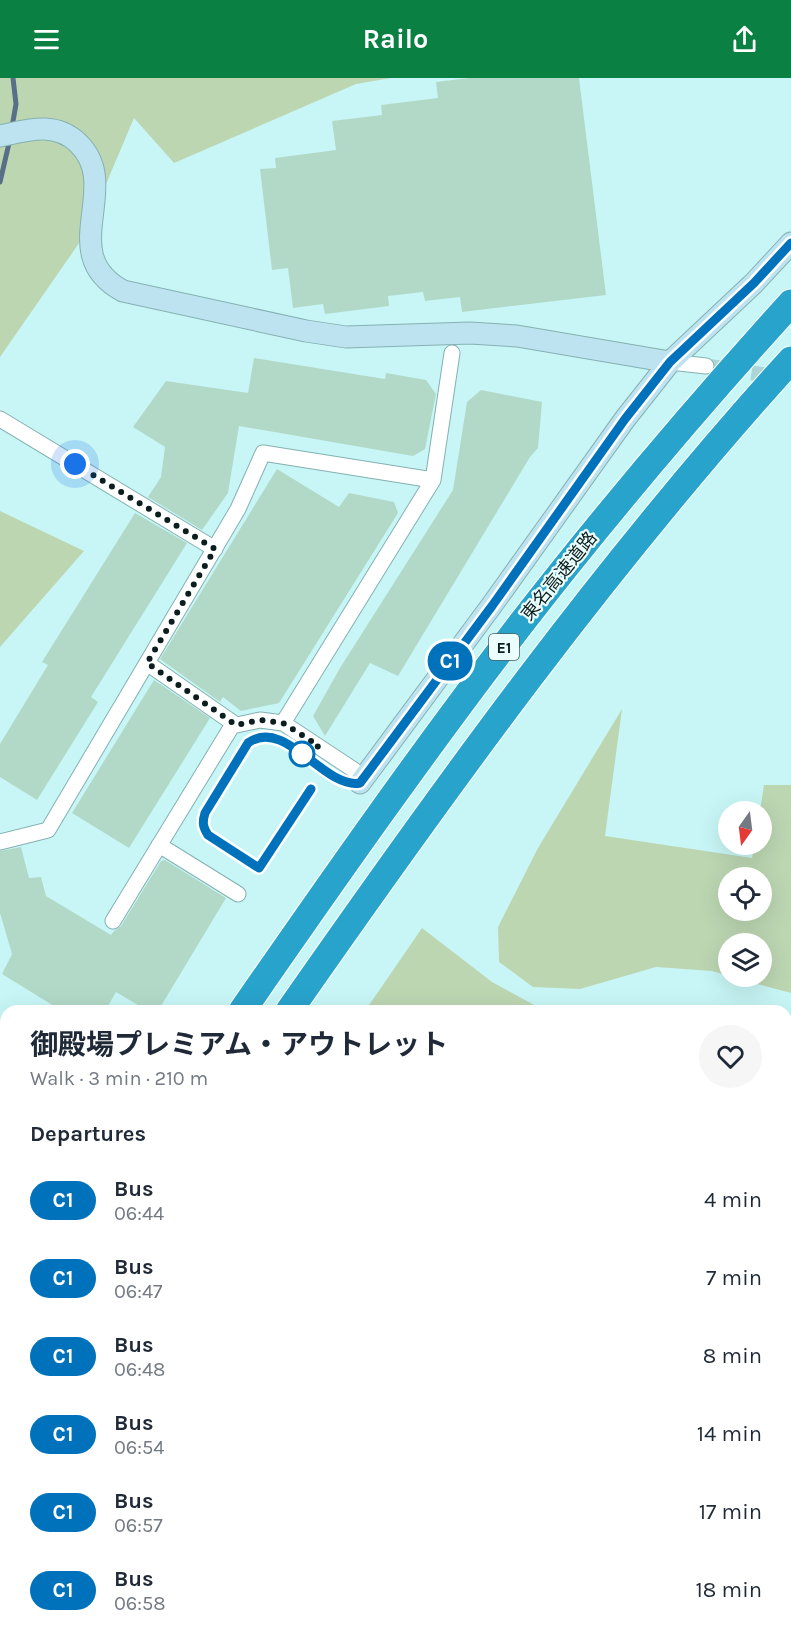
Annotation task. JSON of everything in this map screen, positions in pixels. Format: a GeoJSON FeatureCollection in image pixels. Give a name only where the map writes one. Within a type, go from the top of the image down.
{"type":"FeatureCollection","features":[{"type":"Feature","properties":{"kind":"highway","name":"東名高速道路"},"geometry":{"type":"LineString","coordinates":[[246,1005],[366,831],[520,625],[699,405],[791,303]]}},
{"type":"Feature","properties":{"kind":"highway","name":"東名高速道路"},"geometry":{"type":"LineString","coordinates":[[293,1005],[398,855],[546,654],[637,538],[731,426],[791,360]]}},
{"type":"Feature","properties":{"kind":"street"},"geometry":{"type":"LineString","coordinates":[[0,136],[33,129],[52,134],[87,152],[93,164],[95,183],[91,251],[101,274],[123,291],[306,331],[346,337],[482,333],[516,336],[705,366]]}},
{"type":"Feature","properties":{"kind":"street"},"geometry":{"type":"LineString","coordinates":[[0,147],[37,140],[52,134]]}},
{"type":"Feature","properties":{"kind":"street"},"geometry":{"type":"LineString","coordinates":[[113,921],[232,726],[260,720],[283,723],[357,777],[492,606],[625,419],[670,362],[754,283],[791,243]]}},
{"type":"Feature","properties":{"kind":"street"},"geometry":{"type":"LineString","coordinates":[[283,723],[434,480],[452,353]]}},
{"type":"Feature","properties":{"kind":"street"},"geometry":{"type":"LineString","coordinates":[[0,419],[215,549]]}},
{"type":"Feature","properties":{"kind":"street"},"geometry":{"type":"LineString","coordinates":[[0,842],[48,830],[238,509],[263,453],[434,480]]}},
{"type":"Feature","properties":{"kind":"street"},"geometry":{"type":"LineString","coordinates":[[147,663],[236,725]]}},
{"type":"Feature","properties":{"kind":"street"},"geometry":{"type":"LineString","coordinates":[[159,845],[238,894]]}},
{"type":"Feature","properties":{"kind":"green space"},"geometry":{"type":"Polygon","coordinates":[[[0,78],[391,78],[356,84],[174,163],[134,118],[84,236],[0,357],[0,78]]]}},
{"type":"Feature","properties":{"kind":"green space"},"geometry":{"type":"Polygon","coordinates":[[[0,511],[84,551],[0,647],[0,511]]]}},
{"type":"Feature","properties":{"kind":"green space"},"geometry":{"type":"Polygon","coordinates":[[[622,709],[605,836],[718,853],[718,855],[752,858],[753,855],[772,855],[772,801],[762,801],[764,785],[791,785],[791,993],[768,987],[772,987],[772,933],[718,933],[718,973],[656,967],[580,989],[533,987],[499,962],[498,927],[538,848],[622,709]]]}},
{"type":"Feature","properties":{"kind":"green space"},"geometry":{"type":"Polygon","coordinates":[[[422,928],[492,982],[534,1005],[369,1005],[422,928]]]}},
{"type":"Feature","properties":{"kind":"building"},"geometry":{"type":"Polygon","coordinates":[[[469,78],[579,78],[606,295],[462,312],[460,297],[425,301],[423,292],[388,296],[389,306],[325,314],[323,304],[293,308],[288,268],[272,270],[260,169],[276,168],[275,158],[336,150],[332,121],[382,115],[381,105],[438,98],[436,82],[469,78]]]}},
{"type":"Feature","properties":{"kind":"building"},"geometry":{"type":"Polygon","coordinates":[[[254,358],[385,379],[386,373],[426,380],[436,394],[425,449],[413,456],[239,426],[228,493],[202,530],[148,497],[161,477],[165,447],[133,427],[166,381],[248,393],[254,358]]]}},
{"type":"Feature","properties":{"kind":"building"},"geometry":{"type":"Polygon","coordinates":[[[481,390],[542,402],[538,448],[530,457],[398,676],[370,663],[325,736],[313,716],[340,668],[453,490],[467,402],[481,390]]]}},
{"type":"Feature","properties":{"kind":"building"},"geometry":{"type":"Polygon","coordinates":[[[277,469],[339,507],[349,493],[394,502],[398,513],[279,703],[241,711],[223,697],[220,702],[160,659],[277,469]]]}},
{"type":"Feature","properties":{"kind":"building"},"geometry":{"type":"Polygon","coordinates":[[[135,513],[187,543],[91,697],[98,702],[37,800],[0,777],[0,744],[48,665],[42,662],[135,513]]]}},
{"type":"Feature","properties":{"kind":"building"},"geometry":{"type":"Polygon","coordinates":[[[154,680],[210,718],[129,848],[72,813],[154,680]]]}},
{"type":"Feature","properties":{"kind":"building"},"geometry":{"type":"Polygon","coordinates":[[[21,847],[29,878],[41,877],[46,896],[111,935],[121,926],[161,861],[165,860],[226,898],[162,1005],[138,1005],[116,992],[108,1005],[52,1005],[2,974],[12,954],[0,913],[0,851],[21,847]]]}},
{"type":"Feature","properties":{"kind":"waterway"},"geometry":{"type":"LineString","coordinates":[[12,127],[16,104],[13,78]]}},
{"type":"Feature","properties":{"kind":"waterway"},"geometry":{"type":"LineString","coordinates":[[0,182],[10,139]]}},
{"type":"Feature","properties":{"kind":"tunnel"},"geometry":{"type":"LineString","coordinates":[[706,366],[779,377]]}},
{"type":"Feature","properties":{"kind":"bus line","name":"C1"},"geometry":{"type":"LineString","coordinates":[[311,789],[259,868],[208,835],[204,829],[202,822],[205,813],[248,743],[254,739],[272,737],[280,740],[347,784],[360,783],[492,606],[625,419],[670,362],[754,283],[791,243]]}},
{"type":"Feature","properties":{"kind":"route"},"geometry":{"type":"LineString","coordinates":[[75,464],[215,549],[147,663],[236,725],[260,720],[283,723],[319,746],[302,754]]}}]}
